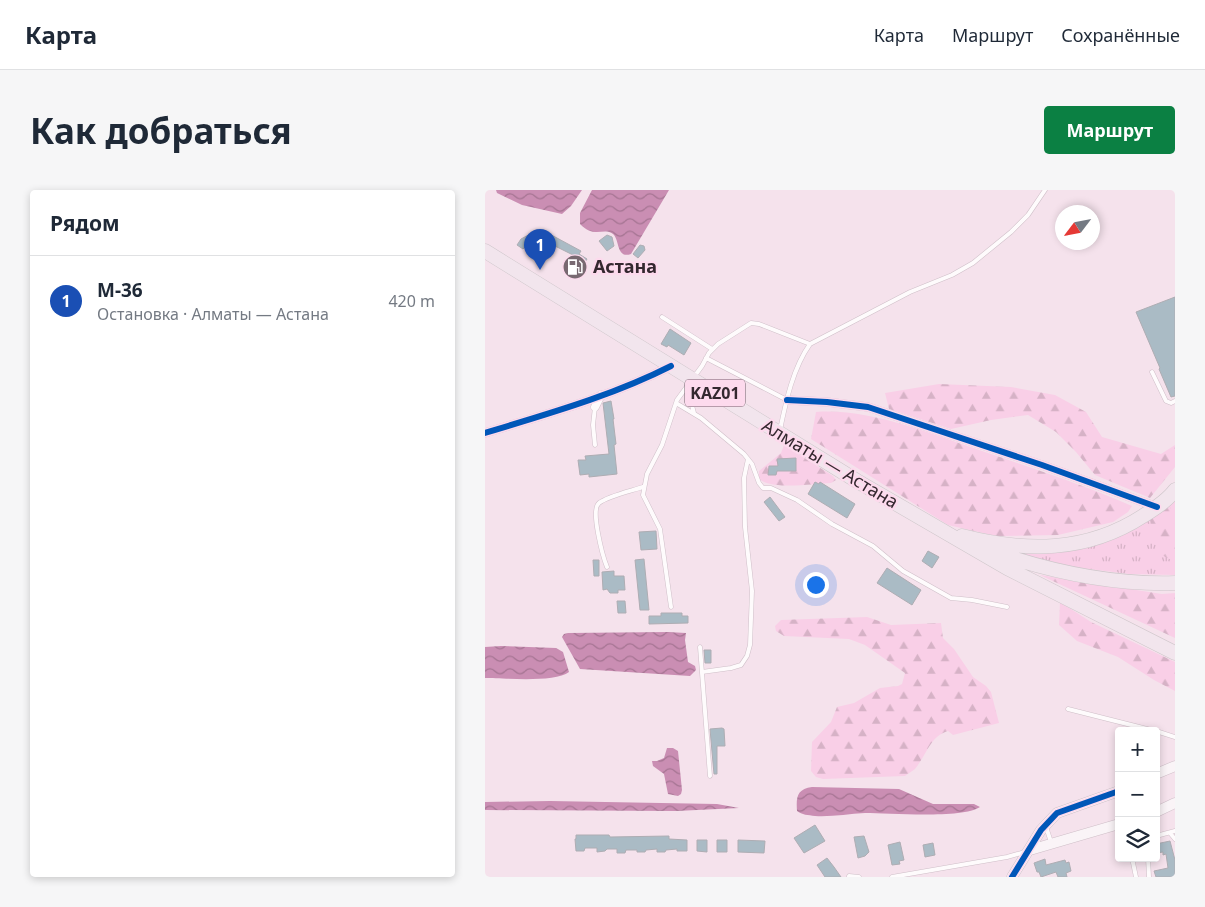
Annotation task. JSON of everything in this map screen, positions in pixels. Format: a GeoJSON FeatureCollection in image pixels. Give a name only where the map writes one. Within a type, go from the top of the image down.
{"type":"FeatureCollection","features":[{"type":"Feature","properties":{"kind":"highway","name":"Алматы — Астана"},"geometry":{"type":"LineString","coordinates":[[485,251],[671,366],[690,383],[947,532]]}},
{"type":"Feature","properties":{"kind":"highway","name":"KАZ01"},"geometry":{"type":"LineString","coordinates":[[947,532],[1001,545],[1055,546],[1085,542],[1109,535],[1135,521],[1157,507],[1175,490]]}},
{"type":"Feature","properties":{"kind":"highway","name":"KАZ01"},"geometry":{"type":"LineString","coordinates":[[947,532],[1007,556],[1071,575],[1109,581],[1153,584],[1175,583]]}},
{"type":"Feature","properties":{"kind":"highway","name":"KАZ01"},"geometry":{"type":"LineString","coordinates":[[947,532],[1007,568],[1175,653]]}},
{"type":"Feature","properties":{"kind":"street"},"geometry":{"type":"LineString","coordinates":[[485,433],[601,395],[647,378],[671,366]]}},
{"type":"Feature","properties":{"kind":"street"},"geometry":{"type":"LineString","coordinates":[[595,407],[601,395]]}},
{"type":"Feature","properties":{"kind":"street"},"geometry":{"type":"LineString","coordinates":[[787,400],[869,407],[1042,465],[1157,507]]}},
{"type":"Feature","properties":{"kind":"street"},"geometry":{"type":"LineString","coordinates":[[1160,772],[1175,766]]}},
{"type":"Feature","properties":{"kind":"street"},"geometry":{"type":"LineString","coordinates":[[1012,877],[1046,824],[1057,813],[1115,792]]}},
{"type":"Feature","properties":{"kind":"street"},"geometry":{"type":"LineString","coordinates":[[1160,810],[1175,803]]}},
{"type":"Feature","properties":{"kind":"street"},"geometry":{"type":"LineString","coordinates":[[1030,850],[1115,825]]}},
{"type":"Feature","properties":{"kind":"lane"},"geometry":{"type":"LineString","coordinates":[[779,434],[787,400],[803,354],[810,344],[911,292],[952,275],[973,263],[1004,238],[1028,215],[1045,190]]}},
{"type":"Feature","properties":{"kind":"lane"},"geometry":{"type":"LineString","coordinates":[[662,317],[712,350]]}},
{"type":"Feature","properties":{"kind":"lane"},"geometry":{"type":"LineString","coordinates":[[671,608],[660,529],[645,501],[643,487],[647,474],[662,445],[676,403],[712,350],[725,339],[751,323],[759,324],[810,344]]}},
{"type":"Feature","properties":{"kind":"lane"},"geometry":{"type":"LineString","coordinates":[[706,358],[787,400]]}},
{"type":"Feature","properties":{"kind":"lane"},"geometry":{"type":"LineString","coordinates":[[1152,372],[1167,401],[1175,402]]}},
{"type":"Feature","properties":{"kind":"lane"},"geometry":{"type":"LineString","coordinates":[[690,383],[694,413]]}},
{"type":"Feature","properties":{"kind":"lane"},"geometry":{"type":"LineString","coordinates":[[676,403],[701,418],[747,459],[752,464],[759,483],[763,488],[771,488],[797,500],[832,524],[873,546],[903,571],[951,598],[973,600],[1007,607]]}},
{"type":"Feature","properties":{"kind":"lane"},"geometry":{"type":"LineString","coordinates":[[595,407],[593,425],[595,445]]}},
{"type":"Feature","properties":{"kind":"lane"},"geometry":{"type":"LineString","coordinates":[[702,672],[741,665],[747,656],[750,645],[752,591],[745,528],[744,478],[747,459]]}},
{"type":"Feature","properties":{"kind":"lane"},"geometry":{"type":"LineString","coordinates":[[607,567],[603,559],[596,523],[596,507],[598,503],[643,487]]}},
{"type":"Feature","properties":{"kind":"lane"},"geometry":{"type":"LineString","coordinates":[[700,647],[710,776]]}},
{"type":"Feature","properties":{"kind":"lane"},"geometry":{"type":"LineString","coordinates":[[1068,709],[1139,727]]}},
{"type":"Feature","properties":{"kind":"lane"},"geometry":{"type":"LineString","coordinates":[[1160,732],[1175,737]]}},
{"type":"Feature","properties":{"kind":"lane"},"geometry":{"type":"LineString","coordinates":[[1046,824],[1052,844]]}},
{"type":"Feature","properties":{"kind":"lane"},"geometry":{"type":"LineString","coordinates":[[1160,835],[1175,831]]}},
{"type":"Feature","properties":{"kind":"lane"},"geometry":{"type":"LineString","coordinates":[[1170,832],[1175,839]]}},
{"type":"Feature","properties":{"kind":"lane"},"geometry":{"type":"LineString","coordinates":[[892,877],[1007,857],[1030,850]]}},
{"type":"Feature","properties":{"kind":"lane"},"geometry":{"type":"LineString","coordinates":[[1133,862],[1136,877]]}},
{"type":"Feature","properties":{"kind":"lane"},"geometry":{"type":"LineString","coordinates":[[1148,862],[1149,877]]}},
{"type":"Feature","properties":{"kind":"lane"},"geometry":{"type":"LineString","coordinates":[[849,876],[859,877]]}},
{"type":"Feature","properties":{"kind":"green space"},"geometry":{"type":"Polygon","coordinates":[[[939,384],[1011,387],[1055,395],[1086,412],[1102,437],[1161,454],[1175,445],[1175,467],[1150,498],[1095,475],[1056,432],[1028,415],[991,420],[951,429],[889,409],[885,393],[939,384]]]}},
{"type":"Feature","properties":{"kind":"green space"},"geometry":{"type":"Polygon","coordinates":[[[816,412],[858,414],[900,424],[1058,477],[1132,506],[1128,512],[1113,522],[1058,535],[996,536],[948,525],[811,439],[816,412]]]}},
{"type":"Feature","properties":{"kind":"green space"},"geometry":{"type":"Polygon","coordinates":[[[784,445],[833,476],[836,480],[831,483],[793,486],[773,484],[759,479],[759,471],[781,453],[784,445]]]}},
{"type":"Feature","properties":{"kind":"green space"},"geometry":{"type":"Polygon","coordinates":[[[1175,494],[1175,575],[1129,574],[1073,567],[1002,549],[1081,548],[1175,494]]]}},
{"type":"Feature","properties":{"kind":"green space"},"geometry":{"type":"Polygon","coordinates":[[[1169,501],[1175,528],[1175,562],[1160,554],[1149,516],[1169,501]]]}},
{"type":"Feature","properties":{"kind":"green space"},"geometry":{"type":"Polygon","coordinates":[[[1040,575],[1162,594],[1175,593],[1175,638],[1040,575]]]}},
{"type":"Feature","properties":{"kind":"green space"},"geometry":{"type":"Polygon","coordinates":[[[1060,602],[1091,622],[1175,662],[1175,691],[1118,657],[1077,641],[1059,625],[1060,602]]]}},
{"type":"Feature","properties":{"kind":"green space"},"geometry":{"type":"Polygon","coordinates":[[[867,617],[891,625],[941,623],[943,638],[954,649],[973,677],[991,692],[999,723],[953,735],[948,731],[942,734],[933,742],[915,769],[905,776],[823,779],[816,777],[811,771],[812,742],[831,722],[837,707],[854,703],[880,688],[902,684],[905,673],[865,645],[849,639],[784,636],[776,631],[775,626],[781,620],[867,617]]]}},
{"type":"Feature","properties":{"kind":"water"},"geometry":{"type":"Polygon","coordinates":[[[496,190],[582,190],[571,206],[562,214],[522,205],[497,193],[496,190]]]}},
{"type":"Feature","properties":{"kind":"water"},"geometry":{"type":"Polygon","coordinates":[[[592,190],[669,190],[631,254],[626,255],[621,251],[613,234],[610,232],[590,231],[580,224],[580,213],[592,190]]]}},
{"type":"Feature","properties":{"kind":"water"},"geometry":{"type":"Polygon","coordinates":[[[568,633],[686,633],[688,662],[695,666],[696,670],[690,676],[580,669],[562,637],[568,633]]]}},
{"type":"Feature","properties":{"kind":"water"},"geometry":{"type":"Polygon","coordinates":[[[485,647],[556,648],[563,652],[569,672],[553,678],[541,679],[485,678],[485,647]]]}},
{"type":"Feature","properties":{"kind":"water"},"geometry":{"type":"Polygon","coordinates":[[[667,748],[673,748],[678,751],[682,790],[678,796],[668,794],[664,774],[653,766],[652,761],[664,758],[667,748]]]}},
{"type":"Feature","properties":{"kind":"water"},"geometry":{"type":"Polygon","coordinates":[[[812,787],[899,789],[933,804],[974,804],[980,807],[971,811],[942,814],[865,813],[821,816],[808,815],[797,811],[800,792],[812,787]]]}},
{"type":"Feature","properties":{"kind":"water"},"geometry":{"type":"Polygon","coordinates":[[[550,801],[717,804],[739,808],[676,811],[485,810],[485,802],[550,801]]]}},
{"type":"Feature","properties":{"kind":"building"},"geometry":{"type":"Polygon","coordinates":[[[536,231],[544,231],[581,251],[579,254],[587,259],[578,273],[566,265],[573,255],[547,242],[526,246],[523,249],[517,245],[521,239],[536,231]]]}},
{"type":"Feature","properties":{"kind":"building"},"geometry":{"type":"Polygon","coordinates":[[[607,235],[612,237],[614,246],[607,251],[599,241],[607,235]]]}},
{"type":"Feature","properties":{"kind":"building"},"geometry":{"type":"Polygon","coordinates":[[[640,245],[644,246],[645,250],[638,258],[633,254],[640,245]]]}},
{"type":"Feature","properties":{"kind":"building"},"geometry":{"type":"Polygon","coordinates":[[[1175,297],[1175,396],[1171,397],[1136,312],[1175,297]]]}},
{"type":"Feature","properties":{"kind":"building"},"geometry":{"type":"Polygon","coordinates":[[[670,329],[691,343],[684,355],[668,345],[667,347],[661,344],[670,329]]]}},
{"type":"Feature","properties":{"kind":"building"},"geometry":{"type":"Polygon","coordinates":[[[611,401],[614,419],[617,474],[589,477],[589,474],[580,475],[578,460],[586,460],[585,456],[609,454],[603,403],[611,401]]]}},
{"type":"Feature","properties":{"kind":"building"},"geometry":{"type":"Polygon","coordinates":[[[796,458],[796,471],[777,471],[776,475],[768,475],[769,466],[778,466],[777,459],[796,458]]]}},
{"type":"Feature","properties":{"kind":"building"},"geometry":{"type":"Polygon","coordinates":[[[815,482],[819,484],[820,482],[855,504],[847,518],[808,494],[815,482]]]}},
{"type":"Feature","properties":{"kind":"building"},"geometry":{"type":"Polygon","coordinates":[[[770,497],[785,517],[779,521],[764,502],[770,497]]]}},
{"type":"Feature","properties":{"kind":"building"},"geometry":{"type":"Polygon","coordinates":[[[656,531],[657,549],[641,550],[639,532],[656,531]]]}},
{"type":"Feature","properties":{"kind":"building"},"geometry":{"type":"Polygon","coordinates":[[[928,551],[939,557],[932,568],[922,561],[928,551]]]}},
{"type":"Feature","properties":{"kind":"building"},"geometry":{"type":"Polygon","coordinates":[[[644,559],[649,610],[640,610],[635,560],[644,559]]]}},
{"type":"Feature","properties":{"kind":"building"},"geometry":{"type":"Polygon","coordinates":[[[593,560],[599,560],[599,576],[594,576],[593,560]]]}},
{"type":"Feature","properties":{"kind":"building"},"geometry":{"type":"Polygon","coordinates":[[[887,568],[921,590],[912,605],[877,583],[887,568]]]}},
{"type":"Feature","properties":{"kind":"building"},"geometry":{"type":"Polygon","coordinates":[[[614,571],[614,576],[624,576],[625,590],[618,590],[618,593],[610,593],[607,589],[603,590],[602,572],[614,571]]]}},
{"type":"Feature","properties":{"kind":"building"},"geometry":{"type":"Polygon","coordinates":[[[617,601],[625,601],[626,613],[618,613],[617,601]]]}},
{"type":"Feature","properties":{"kind":"building"},"geometry":{"type":"Polygon","coordinates":[[[661,613],[682,613],[682,616],[688,616],[688,623],[649,624],[649,616],[661,616],[661,613]]]}},
{"type":"Feature","properties":{"kind":"building"},"geometry":{"type":"Polygon","coordinates":[[[704,650],[711,650],[711,663],[705,663],[704,650]]]}},
{"type":"Feature","properties":{"kind":"building"},"geometry":{"type":"Polygon","coordinates":[[[710,729],[724,729],[725,746],[717,746],[717,774],[714,774],[710,729]]]}},
{"type":"Feature","properties":{"kind":"building"},"geometry":{"type":"Polygon","coordinates":[[[815,825],[825,841],[804,853],[794,838],[815,825]]]}},
{"type":"Feature","properties":{"kind":"building"},"geometry":{"type":"Polygon","coordinates":[[[576,835],[609,835],[610,837],[669,836],[669,839],[687,840],[687,851],[677,851],[677,849],[657,852],[657,849],[646,850],[645,852],[626,850],[625,853],[617,853],[617,849],[597,852],[597,848],[585,848],[584,851],[576,851],[576,835]]]}},
{"type":"Feature","properties":{"kind":"building"},"geometry":{"type":"Polygon","coordinates":[[[864,836],[869,852],[865,856],[858,858],[854,837],[864,836]]]}},
{"type":"Feature","properties":{"kind":"building"},"geometry":{"type":"Polygon","coordinates":[[[697,840],[707,840],[707,852],[697,851],[697,840]]]}},
{"type":"Feature","properties":{"kind":"building"},"geometry":{"type":"Polygon","coordinates":[[[717,840],[727,840],[727,852],[717,852],[717,840]]]}},
{"type":"Feature","properties":{"kind":"building"},"geometry":{"type":"Polygon","coordinates":[[[738,840],[765,841],[764,853],[738,852],[738,840]]]}},
{"type":"Feature","properties":{"kind":"building"},"geometry":{"type":"Polygon","coordinates":[[[1170,841],[1175,860],[1175,877],[1156,877],[1154,871],[1168,868],[1166,854],[1163,855],[1163,852],[1160,852],[1160,843],[1170,841]]]}},
{"type":"Feature","properties":{"kind":"building"},"geometry":{"type":"Polygon","coordinates":[[[900,842],[904,860],[899,861],[900,864],[892,865],[888,845],[900,842]]]}},
{"type":"Feature","properties":{"kind":"building"},"geometry":{"type":"Polygon","coordinates":[[[933,843],[935,855],[925,857],[923,845],[933,843]]]}},
{"type":"Feature","properties":{"kind":"building"},"geometry":{"type":"Polygon","coordinates":[[[827,858],[841,877],[825,877],[817,865],[827,858]]]}},
{"type":"Feature","properties":{"kind":"building"},"geometry":{"type":"Polygon","coordinates":[[[1045,859],[1046,865],[1065,860],[1066,863],[1069,862],[1071,871],[1066,873],[1067,877],[1058,877],[1056,872],[1041,877],[1034,863],[1045,859]]]}},
{"type":"Feature","properties":{"kind":"cycle path"},"geometry":{"type":"LineString","coordinates":[[485,433],[603,395],[671,366]]}},
{"type":"Feature","properties":{"kind":"cycle path"},"geometry":{"type":"LineString","coordinates":[[787,400],[868,407],[1042,465],[1157,507]]}},
{"type":"Feature","properties":{"kind":"cycle path"},"geometry":{"type":"LineString","coordinates":[[1012,877],[1041,830],[1057,813],[1115,792]]}},
{"type":"Feature","properties":{"kind":"place","name":"Астана"},"geometry":{"type":"Point","coordinates":[575,267]}},
{"type":"Feature","properties":{"kind":"place","name":"М-36"},"geometry":{"type":"Point","coordinates":[540,270]}}]}
